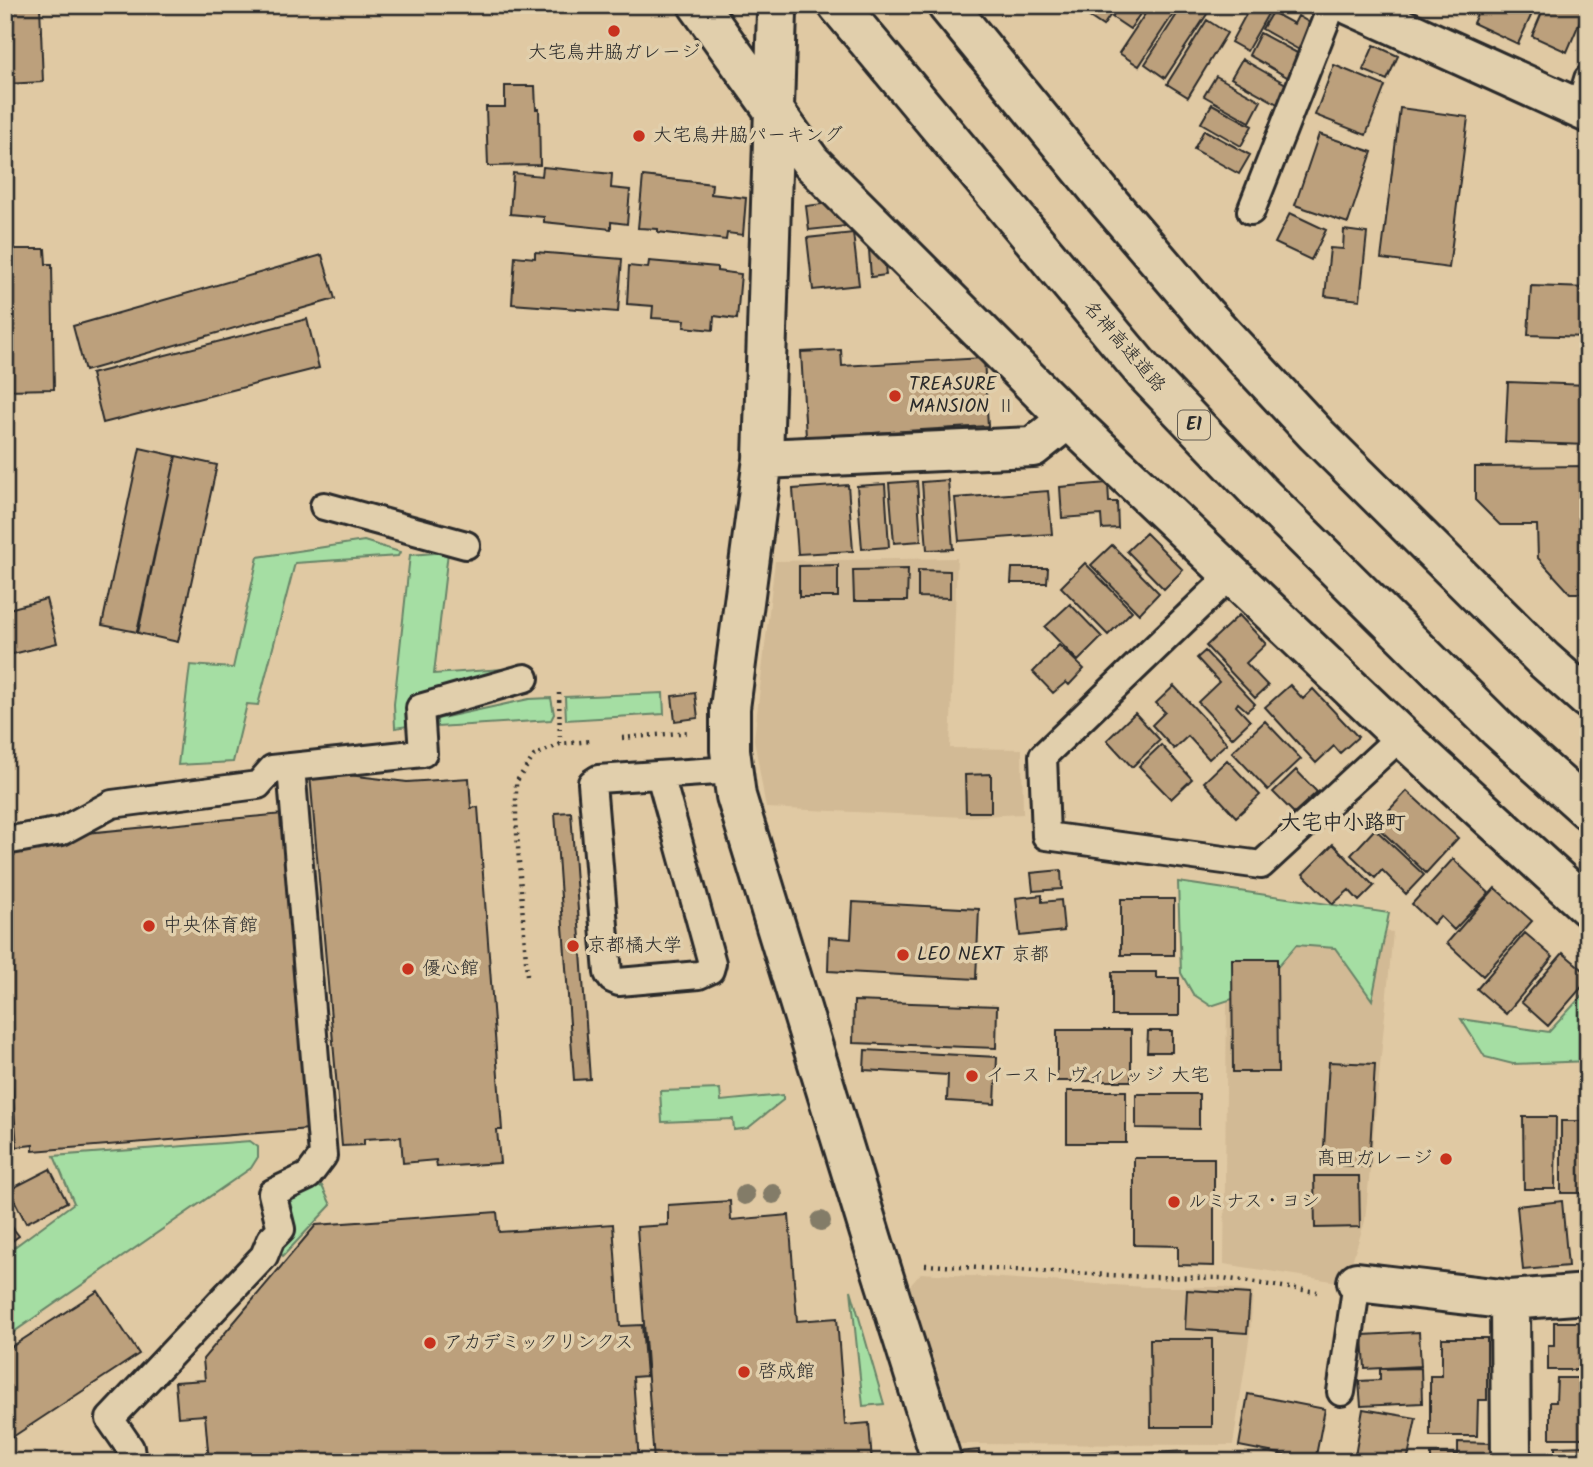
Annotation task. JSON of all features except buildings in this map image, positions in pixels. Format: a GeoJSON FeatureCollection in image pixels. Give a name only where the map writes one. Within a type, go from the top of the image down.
{"type":"FeatureCollection","features":[{"type":"Feature","properties":{"kind":"main road"},"geometry":{"type":"LineString","coordinates":[[698,5],[811,162],[1068,419],[1401,736],[1588,907]]}},
{"type":"Feature","properties":{"kind":"main road","name":"名神高速道路"},"geometry":{"type":"LineString","coordinates":[[838,5],[1144,372],[1258,491],[1497,729],[1588,810]]}},
{"type":"Feature","properties":{"kind":"main road"},"geometry":{"type":"LineString","coordinates":[[947,5],[1206,316],[1316,434],[1544,660],[1588,699]]}},
{"type":"Feature","properties":{"kind":"main road"},"geometry":{"type":"LineString","coordinates":[[1350,5],[1585,100]]}},
{"type":"Feature","properties":{"kind":"main road"},"geometry":{"type":"LineString","coordinates":[[777,12],[763,459],[730,708],[732,769],[736,796],[942,1462]]}},
{"type":"Feature","properties":{"kind":"main road"},"geometry":{"type":"LineString","coordinates":[[763,459],[1033,447],[1068,419]]}},
{"type":"Feature","properties":{"kind":"main road"},"geometry":{"type":"LineString","coordinates":[[1356,1290],[1510,1300],[1588,1294]]}},
{"type":"Feature","properties":{"kind":"main road"},"geometry":{"type":"LineString","coordinates":[[1510,1300],[1511,1462]]}},
{"type":"Feature","properties":{"kind":"lane"},"geometry":{"type":"LineString","coordinates":[[1251,211],[1332,5]]}},
{"type":"Feature","properties":{"kind":"lane"},"geometry":{"type":"LineString","coordinates":[[324,506],[466,545]]}},
{"type":"Feature","properties":{"kind":"lane"},"geometry":{"type":"LineString","coordinates":[[1232,574],[1043,756],[1046,836],[1261,865],[1401,736]]}},
{"type":"Feature","properties":{"kind":"lane"},"geometry":{"type":"LineString","coordinates":[[5,841],[62,831],[112,804],[258,785],[272,769],[422,753],[420,708],[525,678]]}},
{"type":"Feature","properties":{"kind":"lane"},"geometry":{"type":"LineString","coordinates":[[132,1462],[130,1448],[110,1419],[264,1256],[271,1239],[281,1229],[272,1193],[308,1176],[323,1156],[291,767]]}},
{"type":"Feature","properties":{"kind":"lane"},"geometry":{"type":"LineString","coordinates":[[660,775],[712,963],[710,970],[699,975],[619,982],[612,979],[608,972],[592,785],[598,779],[732,769]]}},
{"type":"Feature","properties":{"kind":"lane"},"geometry":{"type":"LineString","coordinates":[[1341,1392],[1356,1290]]}},
{"type":"Feature","properties":{"kind":"path"},"geometry":{"type":"LineString","coordinates":[[559,691],[560,744]]}},
{"type":"Feature","properties":{"kind":"path"},"geometry":{"type":"LineString","coordinates":[[879,1262],[1147,1277],[1222,1278],[1356,1290]]}},
{"type":"Feature","properties":{"kind":"shaded area"},"geometry":{"type":"Polygon","coordinates":[[[957,558],[950,748],[1022,749],[1023,814],[964,817],[766,808],[754,739],[775,561],[957,558]]]}},
{"type":"Feature","properties":{"kind":"shaded area"},"geometry":{"type":"Polygon","coordinates":[[[1228,915],[1393,932],[1365,1221],[1345,1283],[1224,1264],[1228,915]]]}},
{"type":"Feature","properties":{"kind":"shaded area"},"geometry":{"type":"Polygon","coordinates":[[[921,1273],[1146,1287],[1224,1287],[1253,1293],[1250,1333],[1233,1445],[953,1444],[945,1396],[909,1287],[921,1273]]]}},
{"type":"Feature","properties":{"kind":"green space"},"geometry":{"type":"Polygon","coordinates":[[[364,541],[400,552],[398,556],[295,563],[258,705],[247,704],[233,762],[178,765],[190,665],[233,668],[258,557],[364,541]]]}},
{"type":"Feature","properties":{"kind":"green space"},"geometry":{"type":"Polygon","coordinates":[[[448,552],[434,674],[517,668],[436,693],[411,696],[408,726],[395,728],[394,704],[410,555],[448,552]]]}},
{"type":"Feature","properties":{"kind":"green space"},"geometry":{"type":"Polygon","coordinates":[[[663,693],[664,714],[566,720],[565,697],[663,693]]]}},
{"type":"Feature","properties":{"kind":"green space"},"geometry":{"type":"Polygon","coordinates":[[[551,698],[554,714],[551,720],[437,727],[437,719],[529,699],[551,698]]]}},
{"type":"Feature","properties":{"kind":"green space"},"geometry":{"type":"Polygon","coordinates":[[[1178,882],[1389,913],[1372,1000],[1335,948],[1296,945],[1257,991],[1211,1006],[1193,994],[1181,973],[1178,882]]]}},
{"type":"Feature","properties":{"kind":"green space"},"geometry":{"type":"Polygon","coordinates":[[[1588,989],[1588,1061],[1513,1064],[1485,1057],[1461,1019],[1549,1032],[1588,989]]]}},
{"type":"Feature","properties":{"kind":"green space"},"geometry":{"type":"Polygon","coordinates":[[[720,1089],[721,1101],[783,1095],[783,1100],[748,1128],[734,1130],[733,1119],[662,1122],[660,1091],[720,1089]]]}},
{"type":"Feature","properties":{"kind":"green space"},"geometry":{"type":"Polygon","coordinates":[[[250,1141],[258,1147],[258,1157],[251,1168],[5,1338],[5,1254],[74,1203],[54,1156],[250,1141]]]}},
{"type":"Feature","properties":{"kind":"green space"},"geometry":{"type":"Polygon","coordinates":[[[322,1186],[331,1205],[283,1256],[274,1246],[280,1199],[322,1186]]]}},
{"type":"Feature","properties":{"kind":"green space"},"geometry":{"type":"Polygon","coordinates":[[[851,1290],[884,1404],[863,1406],[851,1290]]]}},
{"type":"Feature","properties":{"kind":"place","name":"大宅鳥井脇ガレージ"},"geometry":{"type":"Point","coordinates":[614,31]}},
{"type":"Feature","properties":{"kind":"place","name":"大宅鳥井脇パーキング"},"geometry":{"type":"Point","coordinates":[639,136]}},
{"type":"Feature","properties":{"kind":"place","name":"TREASURE MANSION Ⅱ"},"geometry":{"type":"Point","coordinates":[895,396]}},
{"type":"Feature","properties":{"kind":"place","name":"中央体育館"},"geometry":{"type":"Point","coordinates":[149,926]}},
{"type":"Feature","properties":{"kind":"place","name":"京都橘大学"},"geometry":{"type":"Point","coordinates":[573,946]}},
{"type":"Feature","properties":{"kind":"place","name":"LEO NEXT 京都"},"geometry":{"type":"Point","coordinates":[903,955]}},
{"type":"Feature","properties":{"kind":"place","name":"優心館"},"geometry":{"type":"Point","coordinates":[408,969]}},
{"type":"Feature","properties":{"kind":"place","name":"イースト ヴィレッジ 大宅"},"geometry":{"type":"Point","coordinates":[972,1076]}},
{"type":"Feature","properties":{"kind":"place","name":"髙田ガレージ"},"geometry":{"type":"Point","coordinates":[1446,1159]}},
{"type":"Feature","properties":{"kind":"place","name":"ルミナス・ヨシ"},"geometry":{"type":"Point","coordinates":[1174,1202]}},
{"type":"Feature","properties":{"kind":"place","name":"アカデミックリンクス"},"geometry":{"type":"Point","coordinates":[430,1343]}},
{"type":"Feature","properties":{"kind":"place","name":"啓成館"},"geometry":{"type":"Point","coordinates":[744,1372]}},
{"type":"Feature","properties":{"kind":"district","name":"大宅中小路町"},"geometry":{"type":"Point","coordinates":[1343,823]}}]}
